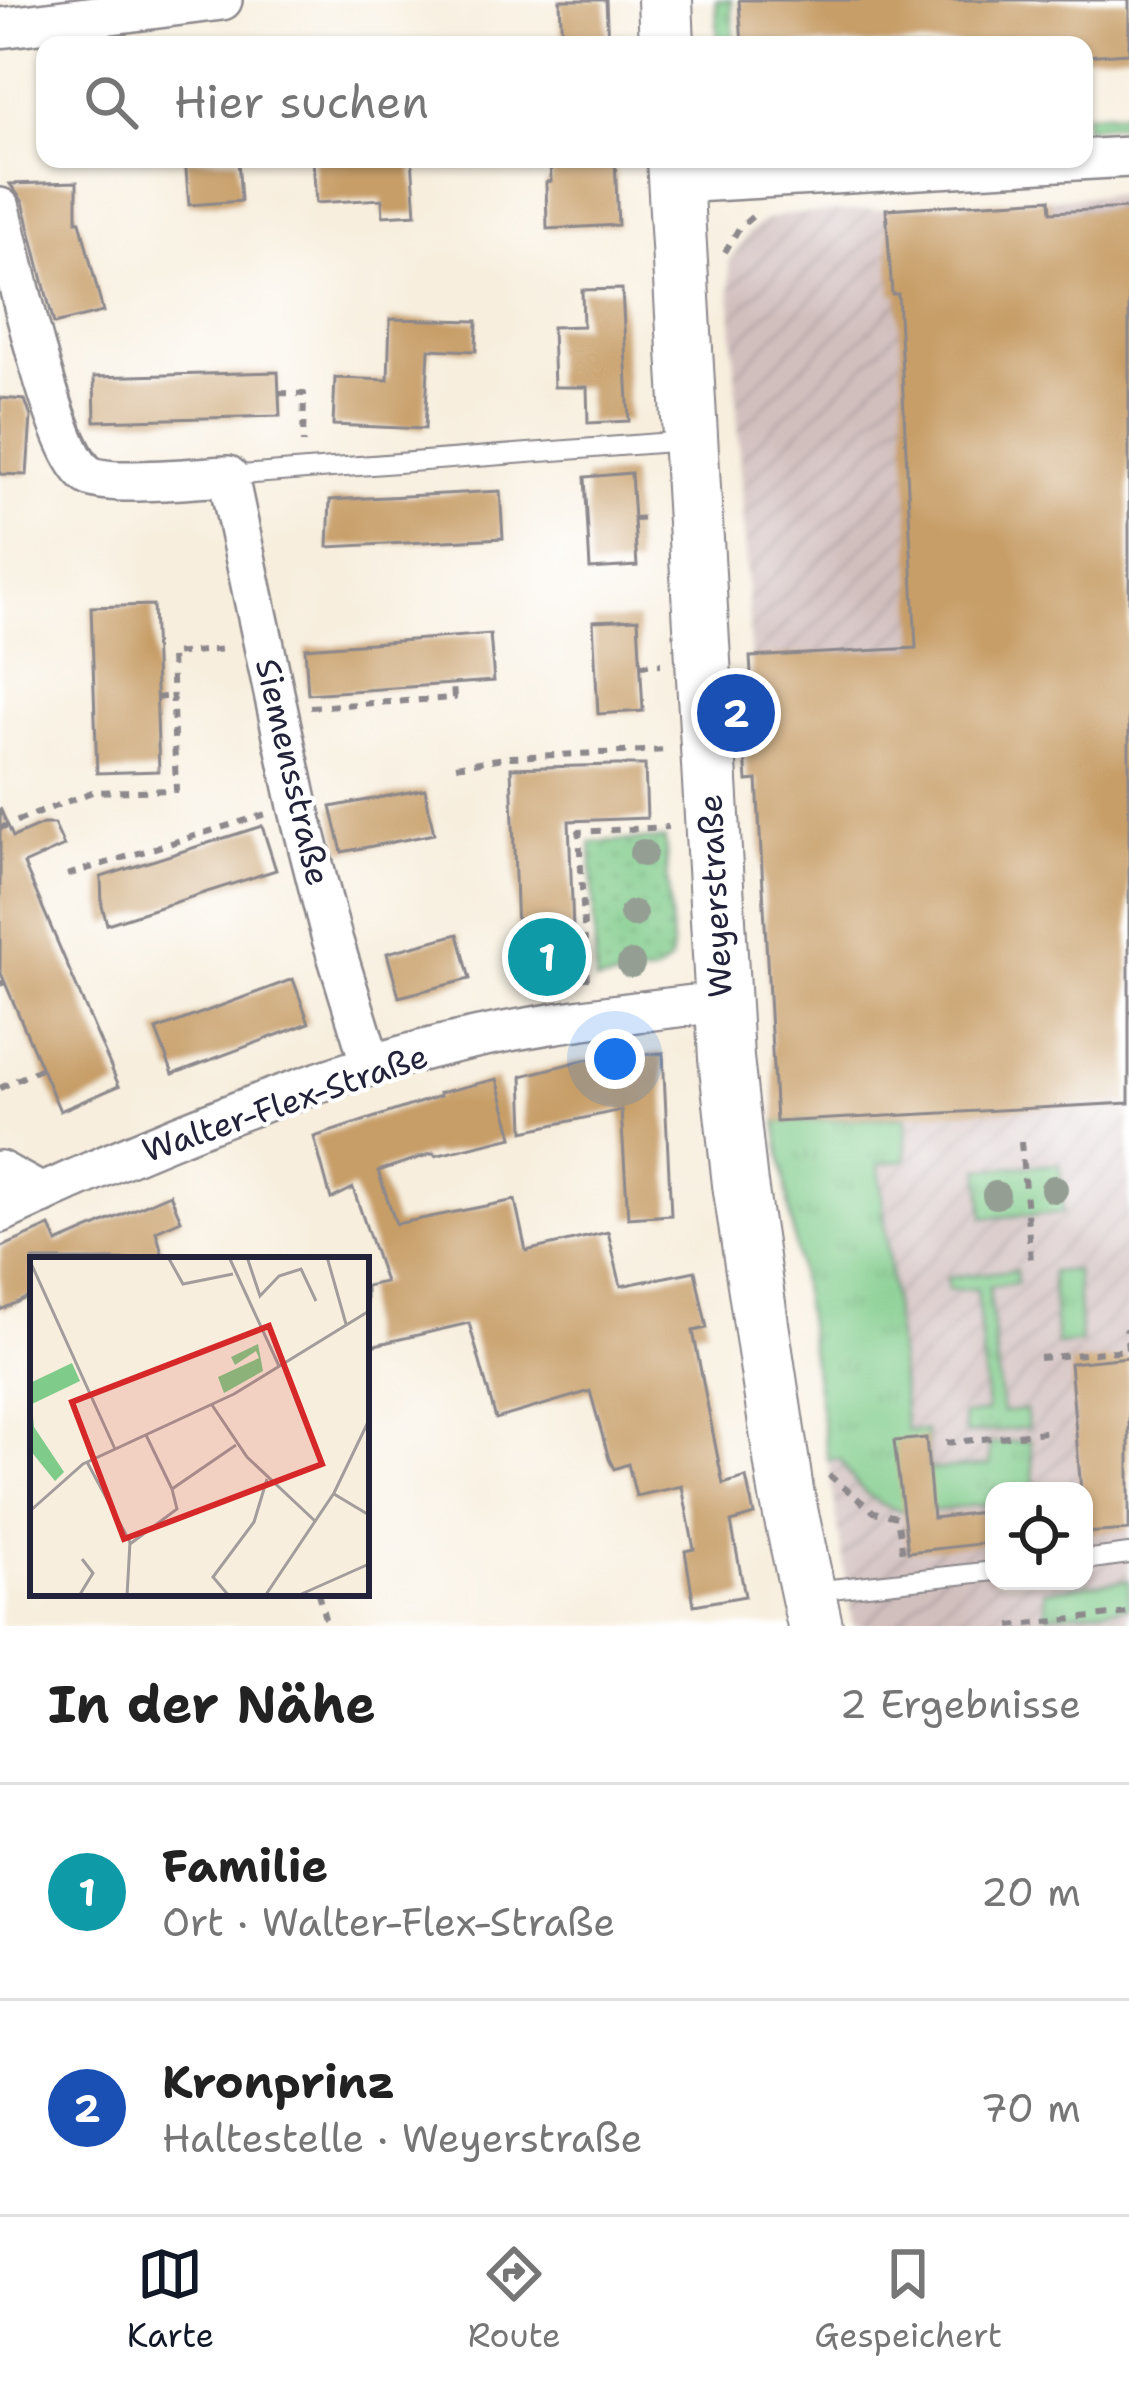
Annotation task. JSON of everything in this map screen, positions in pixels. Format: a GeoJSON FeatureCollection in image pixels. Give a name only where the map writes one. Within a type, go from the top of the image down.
{"type":"FeatureCollection","features":[{"type":"Feature","properties":{"kind":"main road"},"geometry":{"type":"LineString","coordinates":[[664,0],[666,36]]}},
{"type":"Feature","properties":{"kind":"main road","name":"Weyerstraße"},"geometry":{"type":"LineString","coordinates":[[675,171],[721,1001],[740,1184],[786,1491],[811,1609]]}},
{"type":"Feature","properties":{"kind":"street"},"geometry":{"type":"LineString","coordinates":[[0,28],[222,0]]}},
{"type":"Feature","properties":{"kind":"street"},"geometry":{"type":"LineString","coordinates":[[1093,158],[1129,157]]}},
{"type":"Feature","properties":{"kind":"street"},"geometry":{"type":"LineString","coordinates":[[675,171],[772,168]]}},
{"type":"Feature","properties":{"kind":"street"},"geometry":{"type":"LineString","coordinates":[[0,208],[54,412],[81,470],[102,480],[228,476]]}},
{"type":"Feature","properties":{"kind":"street","name":"Siemensstraße"},"geometry":{"type":"LineString","coordinates":[[228,476],[298,806],[371,1065]]}},
{"type":"Feature","properties":{"kind":"street","name":"Walter-Flex-Straße"},"geometry":{"type":"LineString","coordinates":[[0,1213],[371,1065],[522,1029],[721,1001]]}},
{"type":"Feature","properties":{"kind":"street"},"geometry":{"type":"LineString","coordinates":[[0,1171],[42,1194]]}},
{"type":"Feature","properties":{"kind":"lane"},"geometry":{"type":"LineString","coordinates":[[228,476],[689,440]]}},
{"type":"Feature","properties":{"kind":"lane"},"geometry":{"type":"LineString","coordinates":[[1093,1559],[1129,1554]]}},
{"type":"Feature","properties":{"kind":"lane"},"geometry":{"type":"LineString","coordinates":[[811,1609],[985,1573]]}},
{"type":"Feature","properties":{"kind":"path"},"geometry":{"type":"LineString","coordinates":[[279,393],[304,394],[302,470]]}},
{"type":"Feature","properties":{"kind":"path"},"geometry":{"type":"LineString","coordinates":[[634,519],[656,518]]}},
{"type":"Feature","properties":{"kind":"path"},"geometry":{"type":"LineString","coordinates":[[0,828],[92,792],[176,790],[170,654],[263,645]]}},
{"type":"Feature","properties":{"kind":"path"},"geometry":{"type":"LineString","coordinates":[[640,665],[664,664]]}},
{"type":"Feature","properties":{"kind":"path"},"geometry":{"type":"LineString","coordinates":[[277,710],[454,698],[453,684]]}},
{"type":"Feature","properties":{"kind":"path"},"geometry":{"type":"LineString","coordinates":[[356,691],[358,704]]}},
{"type":"Feature","properties":{"kind":"path"},"geometry":{"type":"LineString","coordinates":[[156,698],[172,696]]}},
{"type":"Feature","properties":{"kind":"path"},"geometry":{"type":"LineString","coordinates":[[456,766],[510,757],[668,751]]}},
{"type":"Feature","properties":{"kind":"path"},"geometry":{"type":"LineString","coordinates":[[67,874],[298,806]]}},
{"type":"Feature","properties":{"kind":"path"},"geometry":{"type":"LineString","coordinates":[[237,822],[241,833]]}},
{"type":"Feature","properties":{"kind":"path"},"geometry":{"type":"LineString","coordinates":[[590,1019],[579,832],[672,826]]}},
{"type":"Feature","properties":{"kind":"path"},"geometry":{"type":"LineString","coordinates":[[0,1088],[41,1068]]}},
{"type":"Feature","properties":{"kind":"path"},"geometry":{"type":"LineString","coordinates":[[1021,1142],[1031,1261]]}},
{"type":"Feature","properties":{"kind":"path"},"geometry":{"type":"LineString","coordinates":[[1039,1358],[1128,1349],[1126,1328]]}},
{"type":"Feature","properties":{"kind":"path"},"geometry":{"type":"LineString","coordinates":[[946,1443],[1046,1432]]}},
{"type":"Feature","properties":{"kind":"path"},"geometry":{"type":"LineString","coordinates":[[822,1468],[864,1505],[897,1517],[904,1557]]}},
{"type":"Feature","properties":{"kind":"path"},"geometry":{"type":"LineString","coordinates":[[319,1596],[327,1626]]}},
{"type":"Feature","properties":{"kind":"path"},"geometry":{"type":"LineString","coordinates":[[1010,1626],[1129,1613]]}},
{"type":"Feature","properties":{"kind":"shaded area"},"geometry":{"type":"Polygon","coordinates":[[[1129,194],[1129,1626],[853,1626],[776,1122],[729,263],[749,232],[783,215],[1129,194]]]}},
{"type":"Feature","properties":{"kind":"green space"},"geometry":{"type":"Polygon","coordinates":[[[716,0],[731,0],[734,36],[718,36],[716,0]]]}},
{"type":"Feature","properties":{"kind":"green space"},"geometry":{"type":"Polygon","coordinates":[[[1129,112],[1129,124],[1093,126],[1093,114],[1129,112]]]}},
{"type":"Feature","properties":{"kind":"green space"},"geometry":{"type":"Polygon","coordinates":[[[665,839],[670,962],[655,973],[596,982],[591,842],[665,839]]]}},
{"type":"Feature","properties":{"kind":"green space"},"geometry":{"type":"Polygon","coordinates":[[[906,1117],[906,1160],[879,1164],[906,1430],[926,1431],[929,1470],[990,1465],[989,1444],[1030,1440],[1034,1482],[985,1482],[985,1504],[906,1511],[871,1498],[840,1459],[828,1460],[776,1122],[906,1117]]]}},
{"type":"Feature","properties":{"kind":"green space"},"geometry":{"type":"Polygon","coordinates":[[[1060,1164],[1063,1213],[984,1218],[980,1169],[1060,1164]]]}},
{"type":"Feature","properties":{"kind":"green space"},"geometry":{"type":"Polygon","coordinates":[[[1016,1270],[1017,1283],[989,1287],[1002,1412],[1026,1410],[1028,1428],[965,1434],[963,1415],[987,1412],[977,1289],[948,1290],[947,1277],[1016,1270]]]}},
{"type":"Feature","properties":{"kind":"green space"},"geometry":{"type":"Polygon","coordinates":[[[1076,1270],[1081,1343],[1057,1345],[1051,1272],[1076,1270]]]}},
{"type":"Feature","properties":{"kind":"green space"},"geometry":{"type":"Polygon","coordinates":[[[1129,1580],[1129,1607],[1046,1615],[1044,1590],[1093,1590],[1093,1584],[1129,1580]]]}},
{"type":"Feature","properties":{"kind":"building"},"geometry":{"type":"Polygon","coordinates":[[[560,0],[606,0],[608,36],[562,36],[560,0]]]}},
{"type":"Feature","properties":{"kind":"building"},"geometry":{"type":"Polygon","coordinates":[[[739,0],[1129,0],[1129,53],[1093,55],[1093,36],[741,36],[739,0]]]}},
{"type":"Feature","properties":{"kind":"building"},"geometry":{"type":"Polygon","coordinates":[[[186,168],[239,168],[241,201],[189,205],[186,168]]]}},
{"type":"Feature","properties":{"kind":"building"},"geometry":{"type":"Polygon","coordinates":[[[314,168],[413,168],[416,214],[383,216],[382,199],[316,203],[314,168]]]}},
{"type":"Feature","properties":{"kind":"building"},"geometry":{"type":"Polygon","coordinates":[[[550,168],[615,168],[618,225],[547,229],[546,182],[551,181],[550,168]]]}},
{"type":"Feature","properties":{"kind":"building"},"geometry":{"type":"Polygon","coordinates":[[[77,182],[77,221],[103,312],[54,324],[23,202],[10,184],[77,182]]]}},
{"type":"Feature","properties":{"kind":"building"},"geometry":{"type":"Polygon","coordinates":[[[1050,199],[1051,212],[1129,208],[1129,1103],[776,1122],[757,780],[747,781],[744,739],[755,738],[750,657],[916,648],[898,294],[892,294],[886,209],[1050,199]]]}},
{"type":"Feature","properties":{"kind":"building"},"geometry":{"type":"Polygon","coordinates":[[[622,289],[629,421],[588,423],[587,387],[554,387],[552,327],[583,326],[582,290],[622,289]]]}},
{"type":"Feature","properties":{"kind":"building"},"geometry":{"type":"Polygon","coordinates":[[[390,319],[477,321],[476,351],[429,349],[425,429],[333,425],[335,378],[388,380],[390,319]]]}},
{"type":"Feature","properties":{"kind":"building"},"geometry":{"type":"Polygon","coordinates":[[[278,372],[280,416],[95,421],[94,377],[278,372]]]}},
{"type":"Feature","properties":{"kind":"building"},"geometry":{"type":"Polygon","coordinates":[[[0,398],[25,400],[31,417],[27,475],[0,474],[0,398]]]}},
{"type":"Feature","properties":{"kind":"building"},"geometry":{"type":"Polygon","coordinates":[[[631,473],[637,566],[590,569],[585,477],[631,473]]]}},
{"type":"Feature","properties":{"kind":"building"},"geometry":{"type":"Polygon","coordinates":[[[500,491],[503,538],[328,547],[330,500],[500,491]]]}},
{"type":"Feature","properties":{"kind":"building"},"geometry":{"type":"Polygon","coordinates":[[[153,605],[159,771],[97,773],[91,607],[153,605]]]}},
{"type":"Feature","properties":{"kind":"building"},"geometry":{"type":"Polygon","coordinates":[[[638,619],[643,711],[598,714],[593,621],[638,619]]]}},
{"type":"Feature","properties":{"kind":"building"},"geometry":{"type":"Polygon","coordinates":[[[490,634],[494,681],[308,694],[305,648],[490,634]]]}},
{"type":"Feature","properties":{"kind":"building"},"geometry":{"type":"Polygon","coordinates":[[[645,765],[647,818],[569,821],[574,956],[518,958],[511,768],[645,765]]]}},
{"type":"Feature","properties":{"kind":"building"},"geometry":{"type":"Polygon","coordinates":[[[425,789],[434,834],[342,852],[331,807],[425,789]]]}},
{"type":"Feature","properties":{"kind":"building"},"geometry":{"type":"Polygon","coordinates":[[[0,808],[13,837],[54,824],[64,846],[24,864],[119,1086],[60,1111],[0,971],[0,808]]]}},
{"type":"Feature","properties":{"kind":"building"},"geometry":{"type":"Polygon","coordinates":[[[262,826],[276,870],[107,924],[101,877],[262,826]]]}},
{"type":"Feature","properties":{"kind":"building"},"geometry":{"type":"Polygon","coordinates":[[[458,934],[470,979],[399,997],[387,953],[458,934]]]}},
{"type":"Feature","properties":{"kind":"building"},"geometry":{"type":"Polygon","coordinates":[[[293,979],[309,1023],[173,1074],[156,1030],[293,979]]]}},
{"type":"Feature","properties":{"kind":"building"},"geometry":{"type":"Polygon","coordinates":[[[663,1053],[671,1215],[628,1218],[621,1110],[524,1131],[522,1076],[584,1060],[663,1053]]]}},
{"type":"Feature","properties":{"kind":"building"},"geometry":{"type":"Polygon","coordinates":[[[497,1079],[513,1137],[434,1153],[378,1171],[396,1224],[515,1200],[526,1251],[608,1232],[621,1286],[695,1271],[707,1328],[693,1331],[723,1484],[746,1477],[754,1515],[731,1522],[745,1596],[694,1605],[685,1551],[694,1549],[682,1486],[636,1496],[628,1464],[614,1469],[609,1459],[590,1391],[496,1419],[469,1323],[369,1346],[369,1285],[385,1282],[353,1188],[331,1199],[314,1137],[439,1093],[497,1079]]]}},
{"type":"Feature","properties":{"kind":"building"},"geometry":{"type":"Polygon","coordinates":[[[170,1194],[181,1220],[156,1231],[163,1257],[30,1257],[30,1296],[0,1310],[0,1248],[50,1226],[57,1243],[170,1194]]]}},
{"type":"Feature","properties":{"kind":"building"},"geometry":{"type":"Polygon","coordinates":[[[1129,1357],[1129,1530],[1093,1532],[1093,1482],[1080,1482],[1070,1363],[1129,1357]]]}},
{"type":"Feature","properties":{"kind":"building"},"geometry":{"type":"Polygon","coordinates":[[[926,1438],[933,1518],[983,1512],[985,1543],[908,1552],[894,1441],[926,1438]]]}},
{"type":"Feature","properties":{"kind":"place","name":"Kronprinz"},"geometry":{"type":"Point","coordinates":[736,713]}},
{"type":"Feature","properties":{"kind":"place","name":"Familie"},"geometry":{"type":"Point","coordinates":[547,957]}}]}
